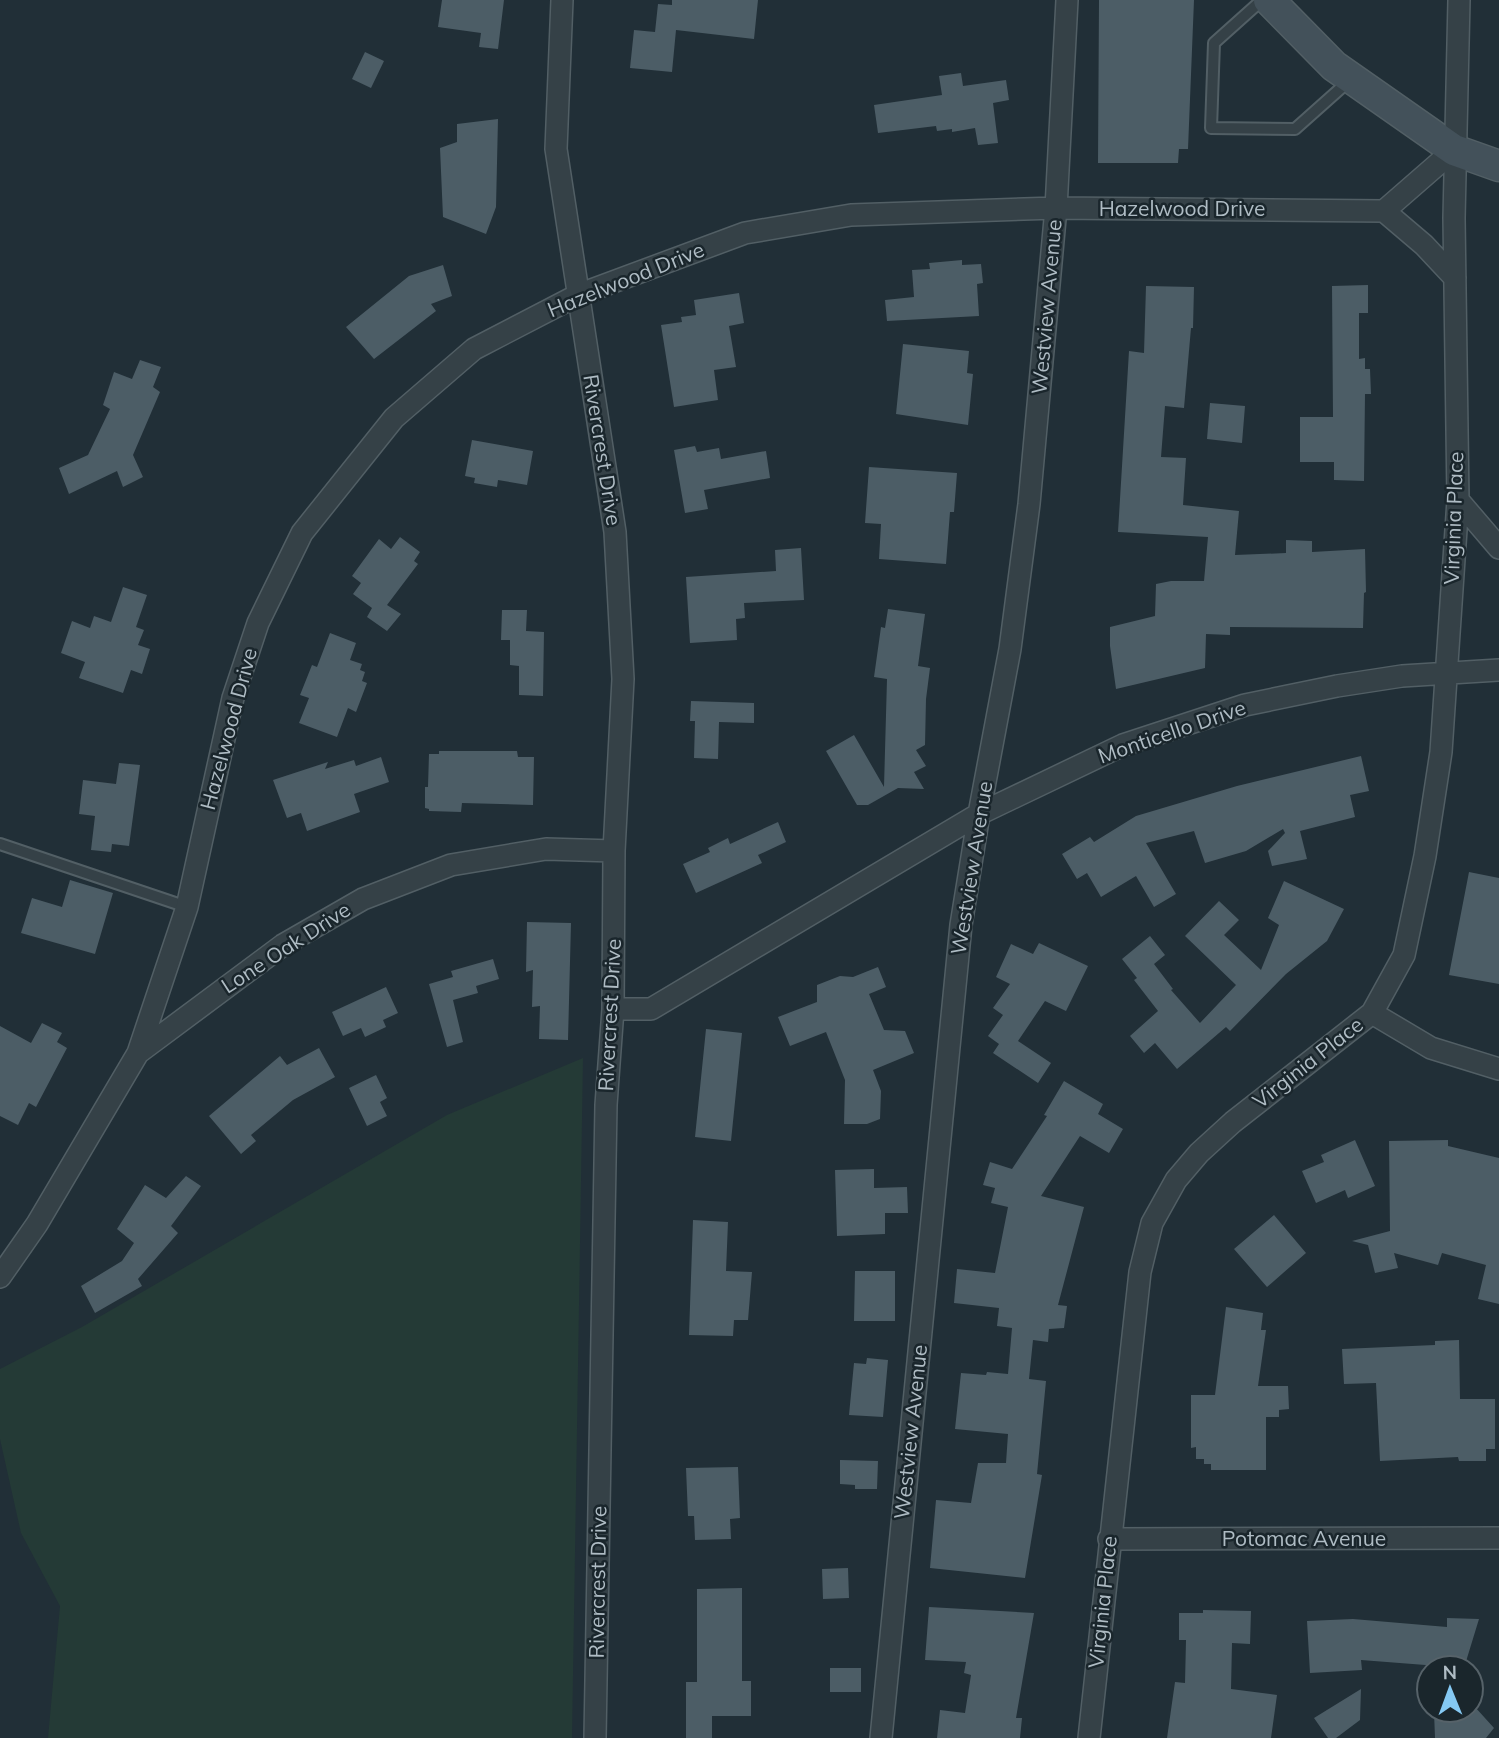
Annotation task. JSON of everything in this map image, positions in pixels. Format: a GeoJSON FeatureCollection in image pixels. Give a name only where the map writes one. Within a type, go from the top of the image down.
{"type":"FeatureCollection","features":[{"type":"Feature","properties":{"kind":"main road"},"geometry":{"type":"LineString","coordinates":[[1269,0],[1334,66],[1454,150],[1499,166]]}},
{"type":"Feature","properties":{"kind":"street","name":"Rivercrest Drive"},"geometry":{"type":"LineString","coordinates":[[562,0],[556,149],[615,532],[623,679],[614,851],[613,1009],[606,1105],[595,1738]]}},
{"type":"Feature","properties":{"kind":"street","name":"Westview Avenue"},"geometry":{"type":"LineString","coordinates":[[881,1738],[961,925],[1010,649],[1027,517],[1056,208],[1067,0]]}},
{"type":"Feature","properties":{"kind":"street","name":"Virginia Place"},"geometry":{"type":"LineString","coordinates":[[1089,1738],[1140,1272],[1152,1223],[1176,1180],[1199,1153],[1233,1122],[1372,1013],[1404,954],[1425,856],[1441,752],[1458,500],[1454,150],[1459,0]]}},
{"type":"Feature","properties":{"kind":"street"},"geometry":{"type":"LineString","coordinates":[[1454,150],[1384,211],[1455,278]]}},
{"type":"Feature","properties":{"kind":"street","name":"Hazelwood Drive"},"geometry":{"type":"LineString","coordinates":[[0,1278],[37,1224],[138,1053],[187,907],[233,698],[258,623],[302,533],[394,418],[474,349],[578,295],[745,233],[851,215],[1056,208],[1384,211]]}},
{"type":"Feature","properties":{"kind":"street"},"geometry":{"type":"LineString","coordinates":[[1458,500],[1499,548]]}},
{"type":"Feature","properties":{"kind":"street","name":"Monticello Drive"},"geometry":{"type":"LineString","coordinates":[[613,1009],[651,1009],[979,814],[1123,745],[1245,705],[1337,686],[1402,676],[1499,670]]}},
{"type":"Feature","properties":{"kind":"street","name":"Lone Oak Drive"},"geometry":{"type":"LineString","coordinates":[[138,1053],[283,945],[363,899],[451,865],[546,849],[614,851]]}},
{"type":"Feature","properties":{"kind":"street"},"geometry":{"type":"LineString","coordinates":[[1372,1013],[1431,1048],[1499,1069]]}},
{"type":"Feature","properties":{"kind":"street","name":"Potomac Avenue"},"geometry":{"type":"LineString","coordinates":[[1109,1539],[1499,1538]]}},
{"type":"Feature","properties":{"kind":"lane"},"geometry":{"type":"LineString","coordinates":[[1262,0],[1214,43],[1211,128],[1295,129],[1352,78]]}},
{"type":"Feature","properties":{"kind":"lane"},"geometry":{"type":"LineString","coordinates":[[0,844],[187,907]]}},
{"type":"Feature","properties":{"kind":"green space"},"geometry":{"type":"Polygon","coordinates":[[[583,1058],[572,1738],[48,1738],[60,1606],[21,1533],[0,1439],[0,1369],[82,1327],[447,1115],[583,1058]]]}},
{"type":"Feature","properties":{"kind":"building"},"geometry":{"type":"Polygon","coordinates":[[[442,0],[504,0],[498,49],[479,47],[481,33],[438,27],[442,0]]]}},
{"type":"Feature","properties":{"kind":"building"},"geometry":{"type":"Polygon","coordinates":[[[672,0],[758,0],[754,39],[676,30],[672,72],[630,68],[634,30],[655,32],[658,4],[672,5],[672,0]]]}},
{"type":"Feature","properties":{"kind":"building"},"geometry":{"type":"Polygon","coordinates":[[[1099,0],[1194,0],[1188,149],[1179,149],[1178,163],[1098,163],[1099,0]]]}},
{"type":"Feature","properties":{"kind":"building"},"geometry":{"type":"Polygon","coordinates":[[[365,52],[384,61],[371,88],[352,79],[365,52]]]}},
{"type":"Feature","properties":{"kind":"building"},"geometry":{"type":"Polygon","coordinates":[[[961,73],[963,86],[1006,80],[1009,100],[993,103],[998,143],[978,145],[975,128],[952,132],[952,129],[937,131],[936,126],[878,133],[874,105],[942,95],[939,76],[961,73]]]}},
{"type":"Feature","properties":{"kind":"building"},"geometry":{"type":"Polygon","coordinates":[[[498,119],[496,207],[486,234],[443,217],[440,148],[457,142],[457,124],[498,119]]]}},
{"type":"Feature","properties":{"kind":"building"},"geometry":{"type":"Polygon","coordinates":[[[962,260],[962,265],[981,264],[983,283],[977,284],[979,316],[887,321],[885,300],[914,297],[912,270],[930,269],[929,263],[962,260]]]}},
{"type":"Feature","properties":{"kind":"building"},"geometry":{"type":"Polygon","coordinates":[[[443,265],[452,296],[431,304],[436,311],[374,359],[346,327],[409,276],[443,265]]]}},
{"type":"Feature","properties":{"kind":"building"},"geometry":{"type":"Polygon","coordinates":[[[1368,285],[1368,313],[1359,313],[1359,359],[1365,358],[1365,369],[1370,369],[1371,394],[1365,394],[1364,481],[1334,480],[1334,462],[1300,462],[1300,417],[1333,417],[1332,286],[1368,285]]]}},
{"type":"Feature","properties":{"kind":"building"},"geometry":{"type":"Polygon","coordinates":[[[1146,286],[1194,287],[1193,328],[1184,408],[1165,406],[1161,457],[1186,458],[1183,505],[1239,511],[1235,555],[1286,553],[1286,540],[1312,541],[1312,552],[1365,549],[1363,628],[1230,627],[1230,635],[1206,634],[1205,668],[1116,689],[1110,627],[1155,616],[1156,584],[1204,581],[1208,537],[1118,532],[1129,351],[1144,353],[1146,286]]]}},
{"type":"Feature","properties":{"kind":"building"},"geometry":{"type":"Polygon","coordinates":[[[739,293],[744,323],[729,326],[736,367],[714,370],[718,400],[674,407],[661,325],[682,322],[681,317],[696,315],[694,300],[739,293]]]}},
{"type":"Feature","properties":{"kind":"building"},"geometry":{"type":"Polygon","coordinates":[[[903,344],[969,351],[967,373],[973,374],[968,425],[896,414],[903,344]]]}},
{"type":"Feature","properties":{"kind":"building"},"geometry":{"type":"Polygon","coordinates":[[[140,360],[161,367],[153,387],[160,392],[133,455],[143,477],[123,487],[117,471],[69,494],[59,468],[88,455],[110,409],[103,405],[114,372],[132,379],[140,360]]]}},
{"type":"Feature","properties":{"kind":"building"},"geometry":{"type":"Polygon","coordinates":[[[1210,403],[1245,406],[1242,443],[1207,439],[1210,403]]]}},
{"type":"Feature","properties":{"kind":"building"},"geometry":{"type":"Polygon","coordinates":[[[472,440],[533,451],[527,485],[498,480],[497,487],[474,483],[475,478],[465,476],[472,440]]]}},
{"type":"Feature","properties":{"kind":"building"},"geometry":{"type":"Polygon","coordinates":[[[695,446],[697,452],[719,448],[721,459],[766,451],[770,478],[704,490],[708,509],[685,513],[674,450],[695,446]]]}},
{"type":"Feature","properties":{"kind":"building"},"geometry":{"type":"Polygon","coordinates":[[[869,467],[957,473],[954,512],[950,512],[946,564],[879,559],[881,524],[865,523],[869,467]]]}},
{"type":"Feature","properties":{"kind":"building"},"geometry":{"type":"Polygon","coordinates":[[[400,537],[420,552],[414,561],[418,564],[387,605],[401,614],[387,631],[367,617],[372,608],[353,594],[361,583],[352,576],[379,539],[391,549],[400,537]]]}},
{"type":"Feature","properties":{"kind":"building"},"geometry":{"type":"Polygon","coordinates":[[[801,548],[804,600],[744,603],[745,618],[736,619],[737,640],[690,643],[686,577],[776,571],[775,550],[801,548]]]}},
{"type":"Feature","properties":{"kind":"building"},"geometry":{"type":"Polygon","coordinates":[[[123,587],[147,595],[136,627],[144,630],[138,645],[150,649],[142,674],[131,670],[123,693],[79,678],[85,662],[61,653],[72,621],[90,628],[94,616],[111,622],[123,587]]]}},
{"type":"Feature","properties":{"kind":"building"},"geometry":{"type":"Polygon","coordinates":[[[888,609],[925,614],[918,666],[930,668],[925,745],[916,750],[926,766],[914,772],[924,789],[898,788],[868,805],[857,805],[826,751],[854,735],[884,787],[887,679],[874,677],[881,627],[885,628],[888,609]]]}},
{"type":"Feature","properties":{"kind":"building"},"geometry":{"type":"Polygon","coordinates":[[[502,610],[527,610],[526,631],[544,632],[543,696],[519,695],[519,666],[510,665],[510,640],[501,640],[502,610]]]}},
{"type":"Feature","properties":{"kind":"building"},"geometry":{"type":"Polygon","coordinates":[[[330,633],[356,643],[350,660],[362,664],[360,670],[365,672],[362,681],[367,683],[356,712],[348,708],[337,737],[299,723],[309,698],[300,695],[312,665],[317,667],[330,633]]]}},
{"type":"Feature","properties":{"kind":"building"},"geometry":{"type":"Polygon","coordinates":[[[691,701],[754,703],[754,723],[719,722],[718,759],[694,758],[695,721],[690,721],[691,701]]]}},
{"type":"Feature","properties":{"kind":"building"},"geometry":{"type":"Polygon","coordinates":[[[439,751],[517,751],[518,757],[534,757],[533,805],[462,803],[461,812],[429,811],[425,808],[425,787],[428,787],[429,754],[439,754],[439,751]]]}},
{"type":"Feature","properties":{"kind":"building"},"geometry":{"type":"Polygon","coordinates":[[[1361,756],[1369,791],[1350,795],[1355,817],[1300,831],[1307,859],[1272,866],[1268,851],[1285,833],[1283,829],[1246,851],[1205,863],[1194,831],[1146,843],[1176,894],[1154,907],[1136,876],[1101,897],[1087,873],[1077,879],[1062,854],[1090,837],[1094,842],[1136,816],[1237,786],[1361,756]]]}},
{"type":"Feature","properties":{"kind":"building"},"geometry":{"type":"Polygon","coordinates":[[[381,757],[389,782],[354,794],[360,812],[307,831],[301,813],[287,818],[273,780],[328,762],[325,769],[354,760],[356,766],[381,757]]]}},
{"type":"Feature","properties":{"kind":"building"},"geometry":{"type":"Polygon","coordinates":[[[119,763],[140,765],[129,846],[112,844],[111,852],[91,850],[95,816],[79,814],[83,780],[116,784],[119,763]]]}},
{"type":"Feature","properties":{"kind":"building"},"geometry":{"type":"Polygon","coordinates":[[[778,822],[786,842],[758,855],[762,863],[696,893],[683,864],[710,852],[708,848],[728,838],[730,844],[778,822]]]}},
{"type":"Feature","properties":{"kind":"building"},"geometry":{"type":"Polygon","coordinates":[[[1469,872],[1499,878],[1499,984],[1449,975],[1469,872]]]}},
{"type":"Feature","properties":{"kind":"building"},"geometry":{"type":"Polygon","coordinates":[[[70,880],[113,893],[95,954],[21,933],[32,898],[62,907],[70,880]]]}},
{"type":"Feature","properties":{"kind":"building"},"geometry":{"type":"Polygon","coordinates":[[[1284,881],[1344,909],[1327,941],[1286,974],[1230,1031],[1226,1027],[1177,1069],[1155,1043],[1144,1053],[1130,1036],[1158,1011],[1122,959],[1150,936],[1165,955],[1154,964],[1173,989],[1171,990],[1200,1023],[1236,985],[1185,936],[1219,901],[1239,920],[1224,935],[1261,970],[1279,925],[1268,918],[1284,881]]]}},
{"type":"Feature","properties":{"kind":"building"},"geometry":{"type":"Polygon","coordinates":[[[527,922],[571,923],[568,1040],[539,1039],[540,1006],[532,1007],[533,970],[526,972],[527,922]]]}},
{"type":"Feature","properties":{"kind":"building"},"geometry":{"type":"Polygon","coordinates":[[[1039,943],[1088,966],[1066,1011],[1045,1001],[1018,1041],[1051,1063],[1038,1083],[993,1053],[999,1044],[988,1036],[1003,1015],[993,1008],[1010,984],[996,977],[1011,944],[1033,954],[1039,943]]]}},
{"type":"Feature","properties":{"kind":"building"},"geometry":{"type":"Polygon","coordinates":[[[493,959],[499,979],[476,986],[478,993],[453,1000],[463,1042],[447,1047],[429,984],[453,977],[451,971],[493,959]]]}},
{"type":"Feature","properties":{"kind":"building"},"geometry":{"type":"Polygon","coordinates":[[[878,967],[886,987],[869,994],[884,1030],[905,1031],[914,1053],[873,1070],[881,1091],[880,1119],[867,1124],[844,1124],[845,1080],[826,1032],[790,1046],[778,1017],[817,1002],[817,985],[840,976],[853,977],[878,967]]]}},
{"type":"Feature","properties":{"kind":"building"},"geometry":{"type":"Polygon","coordinates":[[[386,987],[398,1013],[383,1020],[386,1027],[365,1037],[361,1028],[343,1036],[332,1012],[386,987]]]}},
{"type":"Feature","properties":{"kind":"building"},"geometry":{"type":"Polygon","coordinates":[[[42,1023],[62,1033],[57,1042],[67,1048],[36,1107],[29,1103],[18,1125],[0,1116],[0,1026],[31,1043],[42,1023]]]}},
{"type":"Feature","properties":{"kind":"building"},"geometry":{"type":"Polygon","coordinates":[[[706,1029],[742,1033],[731,1141],[695,1137],[706,1029]]]}},
{"type":"Feature","properties":{"kind":"building"},"geometry":{"type":"Polygon","coordinates":[[[319,1048],[335,1077],[293,1100],[251,1135],[256,1141],[241,1154],[209,1116],[280,1056],[287,1065],[319,1048]]]}},
{"type":"Feature","properties":{"kind":"building"},"geometry":{"type":"Polygon","coordinates":[[[376,1075],[387,1098],[380,1102],[387,1116],[367,1126],[349,1088],[376,1075]]]}},
{"type":"Feature","properties":{"kind":"building"},"geometry":{"type":"Polygon","coordinates":[[[1064,1081],[1103,1104],[1098,1114],[1123,1129],[1109,1153],[1080,1136],[1041,1196],[1084,1207],[1058,1305],[1067,1306],[1064,1328],[1049,1329],[1048,1342],[1033,1340],[1029,1379],[1046,1381],[1037,1474],[1042,1475],[1025,1578],[930,1568],[936,1500],[971,1503],[978,1463],[1006,1463],[1008,1434],[955,1429],[961,1373],[1008,1374],[1012,1328],[997,1326],[999,1308],[954,1303],[957,1269],[995,1273],[1008,1207],[991,1203],[995,1188],[983,1185],[990,1162],[1012,1169],[1047,1116],[1044,1115],[1064,1081]]]}},
{"type":"Feature","properties":{"kind":"building"},"geometry":{"type":"Polygon","coordinates":[[[1355,1140],[1375,1186],[1348,1198],[1345,1190],[1316,1203],[1302,1171],[1324,1162],[1321,1155],[1355,1140]]]}},
{"type":"Feature","properties":{"kind":"building"},"geometry":{"type":"Polygon","coordinates":[[[1448,1140],[1448,1146],[1499,1158],[1499,1304],[1478,1299],[1486,1265],[1442,1253],[1438,1265],[1394,1253],[1398,1268],[1375,1273],[1368,1245],[1352,1241],[1390,1231],[1389,1141],[1448,1140]]]}},
{"type":"Feature","properties":{"kind":"building"},"geometry":{"type":"Polygon","coordinates":[[[874,1169],[874,1188],[907,1187],[908,1213],[885,1213],[885,1234],[837,1236],[835,1170],[874,1169]]]}},
{"type":"Feature","properties":{"kind":"building"},"geometry":{"type":"Polygon","coordinates":[[[186,1176],[201,1186],[171,1226],[178,1233],[138,1279],[142,1286],[95,1313],[81,1286],[122,1261],[134,1243],[117,1229],[145,1185],[166,1198],[186,1176]]]}},
{"type":"Feature","properties":{"kind":"building"},"geometry":{"type":"Polygon","coordinates":[[[1274,1215],[1306,1253],[1267,1287],[1234,1249],[1274,1215]]]}},
{"type":"Feature","properties":{"kind":"building"},"geometry":{"type":"Polygon","coordinates":[[[693,1220],[728,1222],[726,1271],[752,1272],[748,1320],[734,1320],[733,1336],[689,1335],[693,1220]]]}},
{"type":"Feature","properties":{"kind":"building"},"geometry":{"type":"Polygon","coordinates":[[[855,1271],[895,1271],[895,1321],[854,1321],[855,1271]]]}},
{"type":"Feature","properties":{"kind":"building"},"geometry":{"type":"Polygon","coordinates":[[[1226,1307],[1263,1313],[1261,1330],[1266,1330],[1258,1386],[1288,1386],[1289,1409],[1279,1410],[1279,1417],[1266,1417],[1266,1470],[1211,1470],[1211,1464],[1204,1464],[1204,1459],[1196,1459],[1196,1447],[1191,1448],[1191,1395],[1215,1395],[1226,1307]]]}},
{"type":"Feature","properties":{"kind":"building"},"geometry":{"type":"Polygon","coordinates":[[[1459,1340],[1460,1399],[1495,1399],[1495,1449],[1486,1449],[1486,1461],[1459,1461],[1458,1457],[1380,1461],[1376,1383],[1344,1384],[1342,1349],[1435,1345],[1435,1341],[1459,1340]]]}},
{"type":"Feature","properties":{"kind":"building"},"geometry":{"type":"Polygon","coordinates":[[[867,1358],[888,1360],[883,1417],[849,1415],[854,1363],[866,1364],[867,1358]]]}},
{"type":"Feature","properties":{"kind":"building"},"geometry":{"type":"Polygon","coordinates":[[[840,1460],[878,1461],[877,1489],[855,1489],[855,1485],[840,1484],[840,1460]]]}},
{"type":"Feature","properties":{"kind":"building"},"geometry":{"type":"Polygon","coordinates":[[[738,1467],[740,1518],[730,1519],[731,1539],[695,1540],[694,1516],[688,1516],[686,1468],[738,1467]]]}},
{"type":"Feature","properties":{"kind":"building"},"geometry":{"type":"Polygon","coordinates":[[[848,1568],[849,1598],[823,1599],[822,1569],[848,1568]]]}},
{"type":"Feature","properties":{"kind":"building"},"geometry":{"type":"Polygon","coordinates":[[[742,1588],[742,1681],[751,1681],[751,1716],[712,1716],[712,1738],[686,1738],[686,1682],[697,1682],[697,1589],[742,1588]]]}},
{"type":"Feature","properties":{"kind":"building"},"geometry":{"type":"Polygon","coordinates":[[[929,1607],[1034,1613],[1016,1718],[1022,1718],[1020,1738],[937,1738],[940,1710],[965,1713],[971,1675],[964,1673],[966,1662],[925,1660],[929,1607]]]}},
{"type":"Feature","properties":{"kind":"building"},"geometry":{"type":"Polygon","coordinates":[[[1203,1610],[1251,1611],[1250,1644],[1232,1643],[1231,1689],[1277,1695],[1271,1738],[1167,1738],[1175,1682],[1185,1683],[1186,1640],[1179,1640],[1179,1613],[1203,1613],[1203,1610]]]}},
{"type":"Feature","properties":{"kind":"building"},"geometry":{"type":"Polygon","coordinates":[[[1447,1618],[1479,1619],[1468,1654],[1415,1654],[1415,1664],[1361,1660],[1362,1670],[1310,1673],[1307,1621],[1353,1619],[1447,1627],[1447,1618]]]}},
{"type":"Feature","properties":{"kind":"building"},"geometry":{"type":"Polygon","coordinates":[[[830,1668],[861,1668],[861,1692],[830,1692],[830,1668]]]}},
{"type":"Feature","properties":{"kind":"building"},"geometry":{"type":"Polygon","coordinates":[[[1361,1689],[1360,1720],[1336,1738],[1328,1738],[1314,1718],[1361,1689]]]}},
{"type":"Feature","properties":{"kind":"building"},"geometry":{"type":"Polygon","coordinates":[[[1485,1718],[1494,1728],[1486,1738],[1435,1738],[1434,1724],[1485,1724],[1485,1718]]]}}]}
